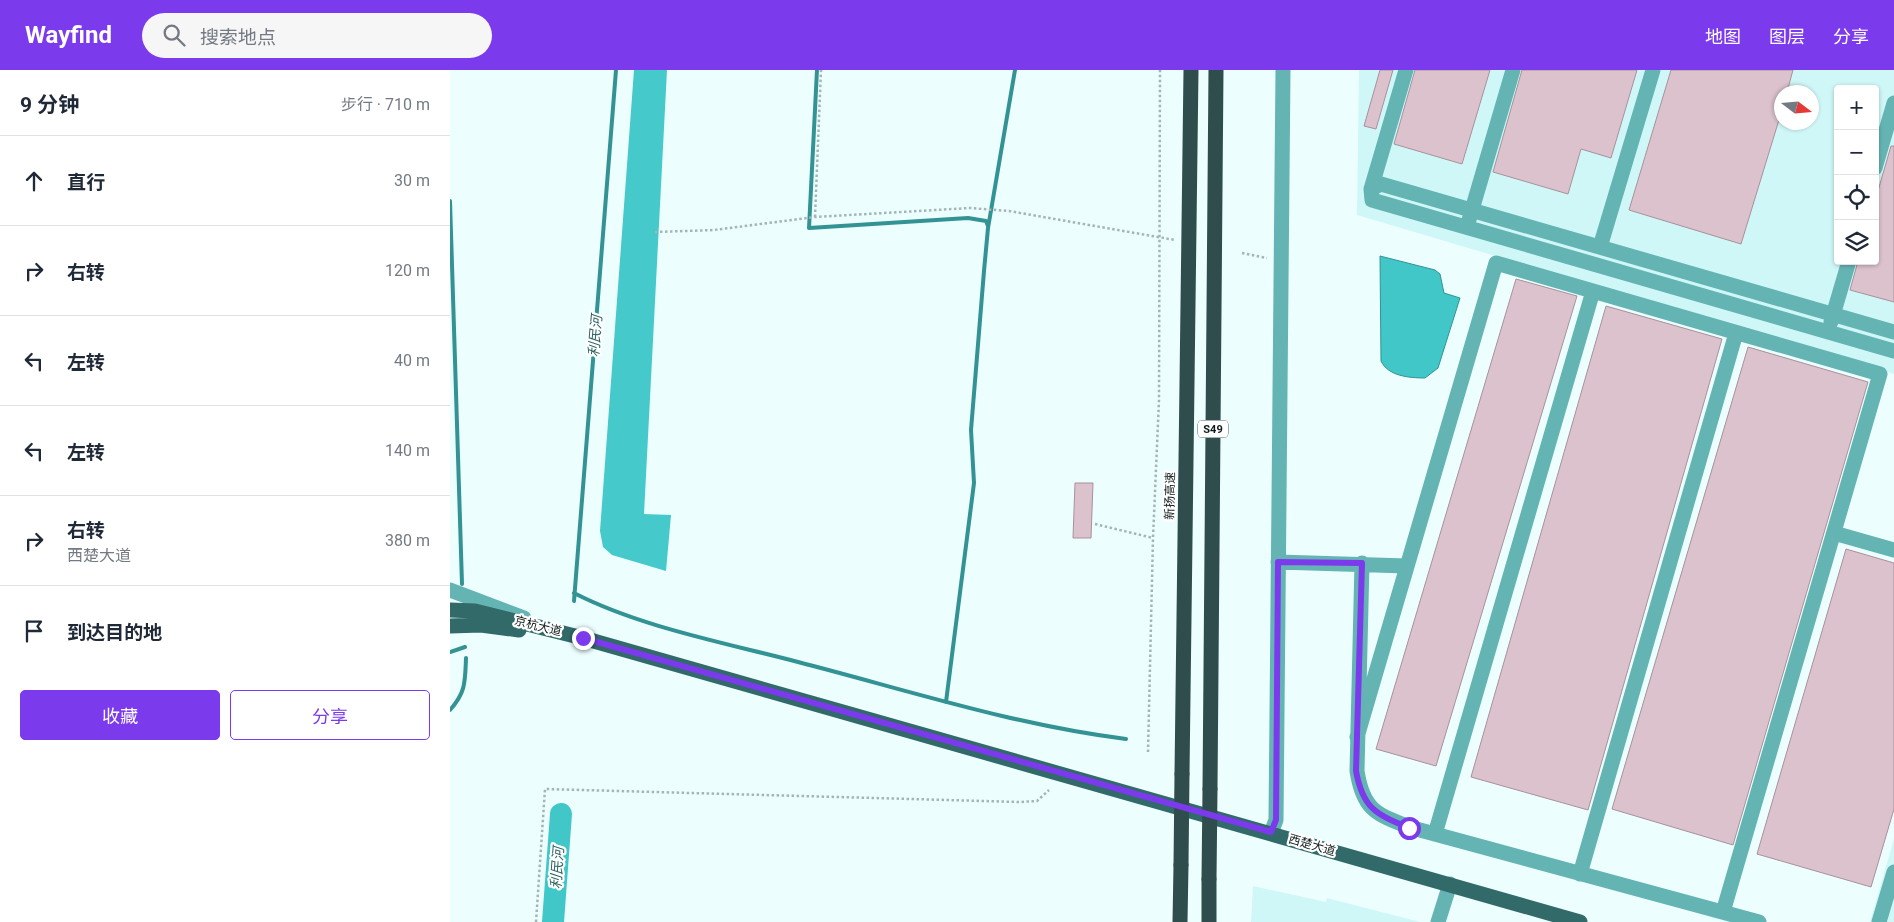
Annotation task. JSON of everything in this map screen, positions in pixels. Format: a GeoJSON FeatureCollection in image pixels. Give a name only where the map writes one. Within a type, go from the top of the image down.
{"type":"FeatureCollection","features":[{"type":"Feature","properties":{"kind":"highway","name":"新扬高速"},"geometry":{"type":"LineString","coordinates":[[1180,922],[1190,70]]}},
{"type":"Feature","properties":{"kind":"highway","name":"S49"},"geometry":{"type":"LineString","coordinates":[[1209,922],[1216,70]]}},
{"type":"Feature","properties":{"kind":"main road","name":"京杭大道"},"geometry":{"type":"LineString","coordinates":[[450,610],[475,610],[583,638]]}},
{"type":"Feature","properties":{"kind":"main road","name":"京杭大道"},"geometry":{"type":"LineString","coordinates":[[450,626],[482,625],[583,638]]}},
{"type":"Feature","properties":{"kind":"main road","name":"西楚大道"},"geometry":{"type":"LineString","coordinates":[[583,638],[1271,832],[1580,922]]}},
{"type":"Feature","properties":{"kind":"street"},"geometry":{"type":"LineString","coordinates":[[1271,832],[1276,820],[1283,70]]}},
{"type":"Feature","properties":{"kind":"street"},"geometry":{"type":"LineString","coordinates":[[1406,70],[1371,190],[1372,200],[1894,351]]}},
{"type":"Feature","properties":{"kind":"street"},"geometry":{"type":"LineString","coordinates":[[1467,228],[1512,70]]}},
{"type":"Feature","properties":{"kind":"street"},"geometry":{"type":"LineString","coordinates":[[1600,247],[1652,70]]}},
{"type":"Feature","properties":{"kind":"street"},"geometry":{"type":"LineString","coordinates":[[1879,154],[1894,103]]}},
{"type":"Feature","properties":{"kind":"street"},"geometry":{"type":"LineString","coordinates":[[1371,190],[1381,184],[1894,332]]}},
{"type":"Feature","properties":{"kind":"street"},"geometry":{"type":"LineString","coordinates":[[1358,737],[1496,263],[1880,374],[1723,912]]}},
{"type":"Feature","properties":{"kind":"street"},"geometry":{"type":"LineString","coordinates":[[1828,332],[1847,265]]}},
{"type":"Feature","properties":{"kind":"street"},"geometry":{"type":"LineString","coordinates":[[1435,834],[1593,291]]}},
{"type":"Feature","properties":{"kind":"street"},"geometry":{"type":"LineString","coordinates":[[1580,874],[1736,332]]}},
{"type":"Feature","properties":{"kind":"street"},"geometry":{"type":"LineString","coordinates":[[1834,533],[1894,550]]}},
{"type":"Feature","properties":{"kind":"street"},"geometry":{"type":"LineString","coordinates":[[1278,562],[1362,563],[1407,566]]}},
{"type":"Feature","properties":{"kind":"street"},"geometry":{"type":"LineString","coordinates":[[1362,563],[1356,771],[1360,790],[1367,805],[1387,818],[1435,834],[1759,922]]}},
{"type":"Feature","properties":{"kind":"street"},"geometry":{"type":"LineString","coordinates":[[450,590],[583,638]]}},
{"type":"Feature","properties":{"kind":"street"},"geometry":{"type":"LineString","coordinates":[[1879,922],[1894,872]]}},
{"type":"Feature","properties":{"kind":"street"},"geometry":{"type":"LineString","coordinates":[[1438,922],[1450,884]]}},
{"type":"Feature","properties":{"kind":"path"},"geometry":{"type":"LineString","coordinates":[[815,217],[821,70]]}},
{"type":"Feature","properties":{"kind":"path"},"geometry":{"type":"LineString","coordinates":[[1148,752],[1153,538],[1159,400],[1160,70]]}},
{"type":"Feature","properties":{"kind":"path"},"geometry":{"type":"LineString","coordinates":[[655,232],[714,230],[815,217],[970,208],[1009,211],[1175,240]]}},
{"type":"Feature","properties":{"kind":"path"},"geometry":{"type":"LineString","coordinates":[[1242,253],[1281,261]]}},
{"type":"Feature","properties":{"kind":"path"},"geometry":{"type":"LineString","coordinates":[[1096,524],[1153,538]]}},
{"type":"Feature","properties":{"kind":"path"},"geometry":{"type":"LineString","coordinates":[[536,922],[545,789],[1020,802],[1037,801],[1049,790]]}},
{"type":"Feature","properties":{"kind":"shaded area"},"geometry":{"type":"Polygon","coordinates":[[[634,70],[667,70],[644,514],[671,515],[666,571],[612,555],[603,547],[600,531],[634,70]]]}},
{"type":"Feature","properties":{"kind":"shaded area"},"geometry":{"type":"Polygon","coordinates":[[[1359,70],[1894,70],[1894,374],[1357,215],[1359,70]]]}},
{"type":"Feature","properties":{"kind":"shaded area"},"geometry":{"type":"Polygon","coordinates":[[[1380,256],[1435,270],[1440,274],[1444,293],[1460,298],[1438,368],[1425,378],[1406,377],[1394,373],[1384,366],[1381,361],[1380,256]]]}},
{"type":"Feature","properties":{"kind":"shaded area"},"geometry":{"type":"Polygon","coordinates":[[[1894,839],[1894,922],[1870,922],[1894,839]]]}},
{"type":"Feature","properties":{"kind":"shaded area"},"geometry":{"type":"Polygon","coordinates":[[[1253,886],[1326,902],[1327,898],[1420,922],[1251,922],[1253,886]]]}},
{"type":"Feature","properties":{"kind":"building"},"geometry":{"type":"Polygon","coordinates":[[[1380,70],[1393,70],[1376,129],[1364,126],[1380,70]]]}},
{"type":"Feature","properties":{"kind":"building"},"geometry":{"type":"Polygon","coordinates":[[[1415,70],[1490,70],[1462,164],[1394,144],[1415,70]]]}},
{"type":"Feature","properties":{"kind":"building"},"geometry":{"type":"Polygon","coordinates":[[[1522,70],[1637,70],[1611,158],[1581,149],[1568,194],[1493,172],[1522,70]]]}},
{"type":"Feature","properties":{"kind":"building"},"geometry":{"type":"Polygon","coordinates":[[[1671,70],[1793,70],[1789,85],[1774,85],[1774,130],[1776,130],[1741,244],[1629,210],[1671,70]]]}},
{"type":"Feature","properties":{"kind":"building"},"geometry":{"type":"Polygon","coordinates":[[[1891,146],[1894,146],[1894,302],[1850,290],[1857,265],[1879,265],[1879,187],[1891,146]]]}},
{"type":"Feature","properties":{"kind":"building"},"geometry":{"type":"Polygon","coordinates":[[[1516,279],[1577,296],[1436,766],[1376,749],[1516,279]]]}},
{"type":"Feature","properties":{"kind":"building"},"geometry":{"type":"Polygon","coordinates":[[[1606,306],[1722,339],[1588,810],[1471,777],[1606,306]]]}},
{"type":"Feature","properties":{"kind":"building"},"geometry":{"type":"Polygon","coordinates":[[[1748,347],[1868,382],[1733,845],[1612,809],[1748,347]]]}},
{"type":"Feature","properties":{"kind":"building"},"geometry":{"type":"Polygon","coordinates":[[[1075,483],[1093,483],[1091,538],[1073,538],[1075,483]]]}},
{"type":"Feature","properties":{"kind":"building"},"geometry":{"type":"Polygon","coordinates":[[[1846,549],[1894,563],[1894,809],[1871,887],[1757,854],[1846,549]]]}},
{"type":"Feature","properties":{"kind":"waterway","name":"利民河"},"geometry":{"type":"LineString","coordinates":[[574,601],[616,70]]}},
{"type":"Feature","properties":{"kind":"waterway"},"geometry":{"type":"LineString","coordinates":[[817,70],[809,228],[968,218],[986,221],[988,226]]}},
{"type":"Feature","properties":{"kind":"waterway"},"geometry":{"type":"LineString","coordinates":[[946,702],[974,483],[971,430],[988,228],[1015,70]]}},
{"type":"Feature","properties":{"kind":"waterway"},"geometry":{"type":"LineString","coordinates":[[450,201],[462,584]]}},
{"type":"Feature","properties":{"kind":"waterway"},"geometry":{"type":"LineString","coordinates":[[574,593],[627,615],[684,633],[1002,716],[1084,733],[1126,739]]}},
{"type":"Feature","properties":{"kind":"waterway"},"geometry":{"type":"LineString","coordinates":[[450,652],[465,647]]}},
{"type":"Feature","properties":{"kind":"waterway"},"geometry":{"type":"LineString","coordinates":[[450,710],[459,698],[464,686],[466,658]]}},
{"type":"Feature","properties":{"kind":"waterway","name":"利民河"},"geometry":{"type":"LineString","coordinates":[[553,922],[561,814]]}},
{"type":"Feature","properties":{"kind":"route"},"geometry":{"type":"LineString","coordinates":[[583,638],[1271,832],[1276,820],[1278,562],[1362,563],[1356,771],[1360,790],[1367,805],[1387,818],[1409,828]]}}]}
